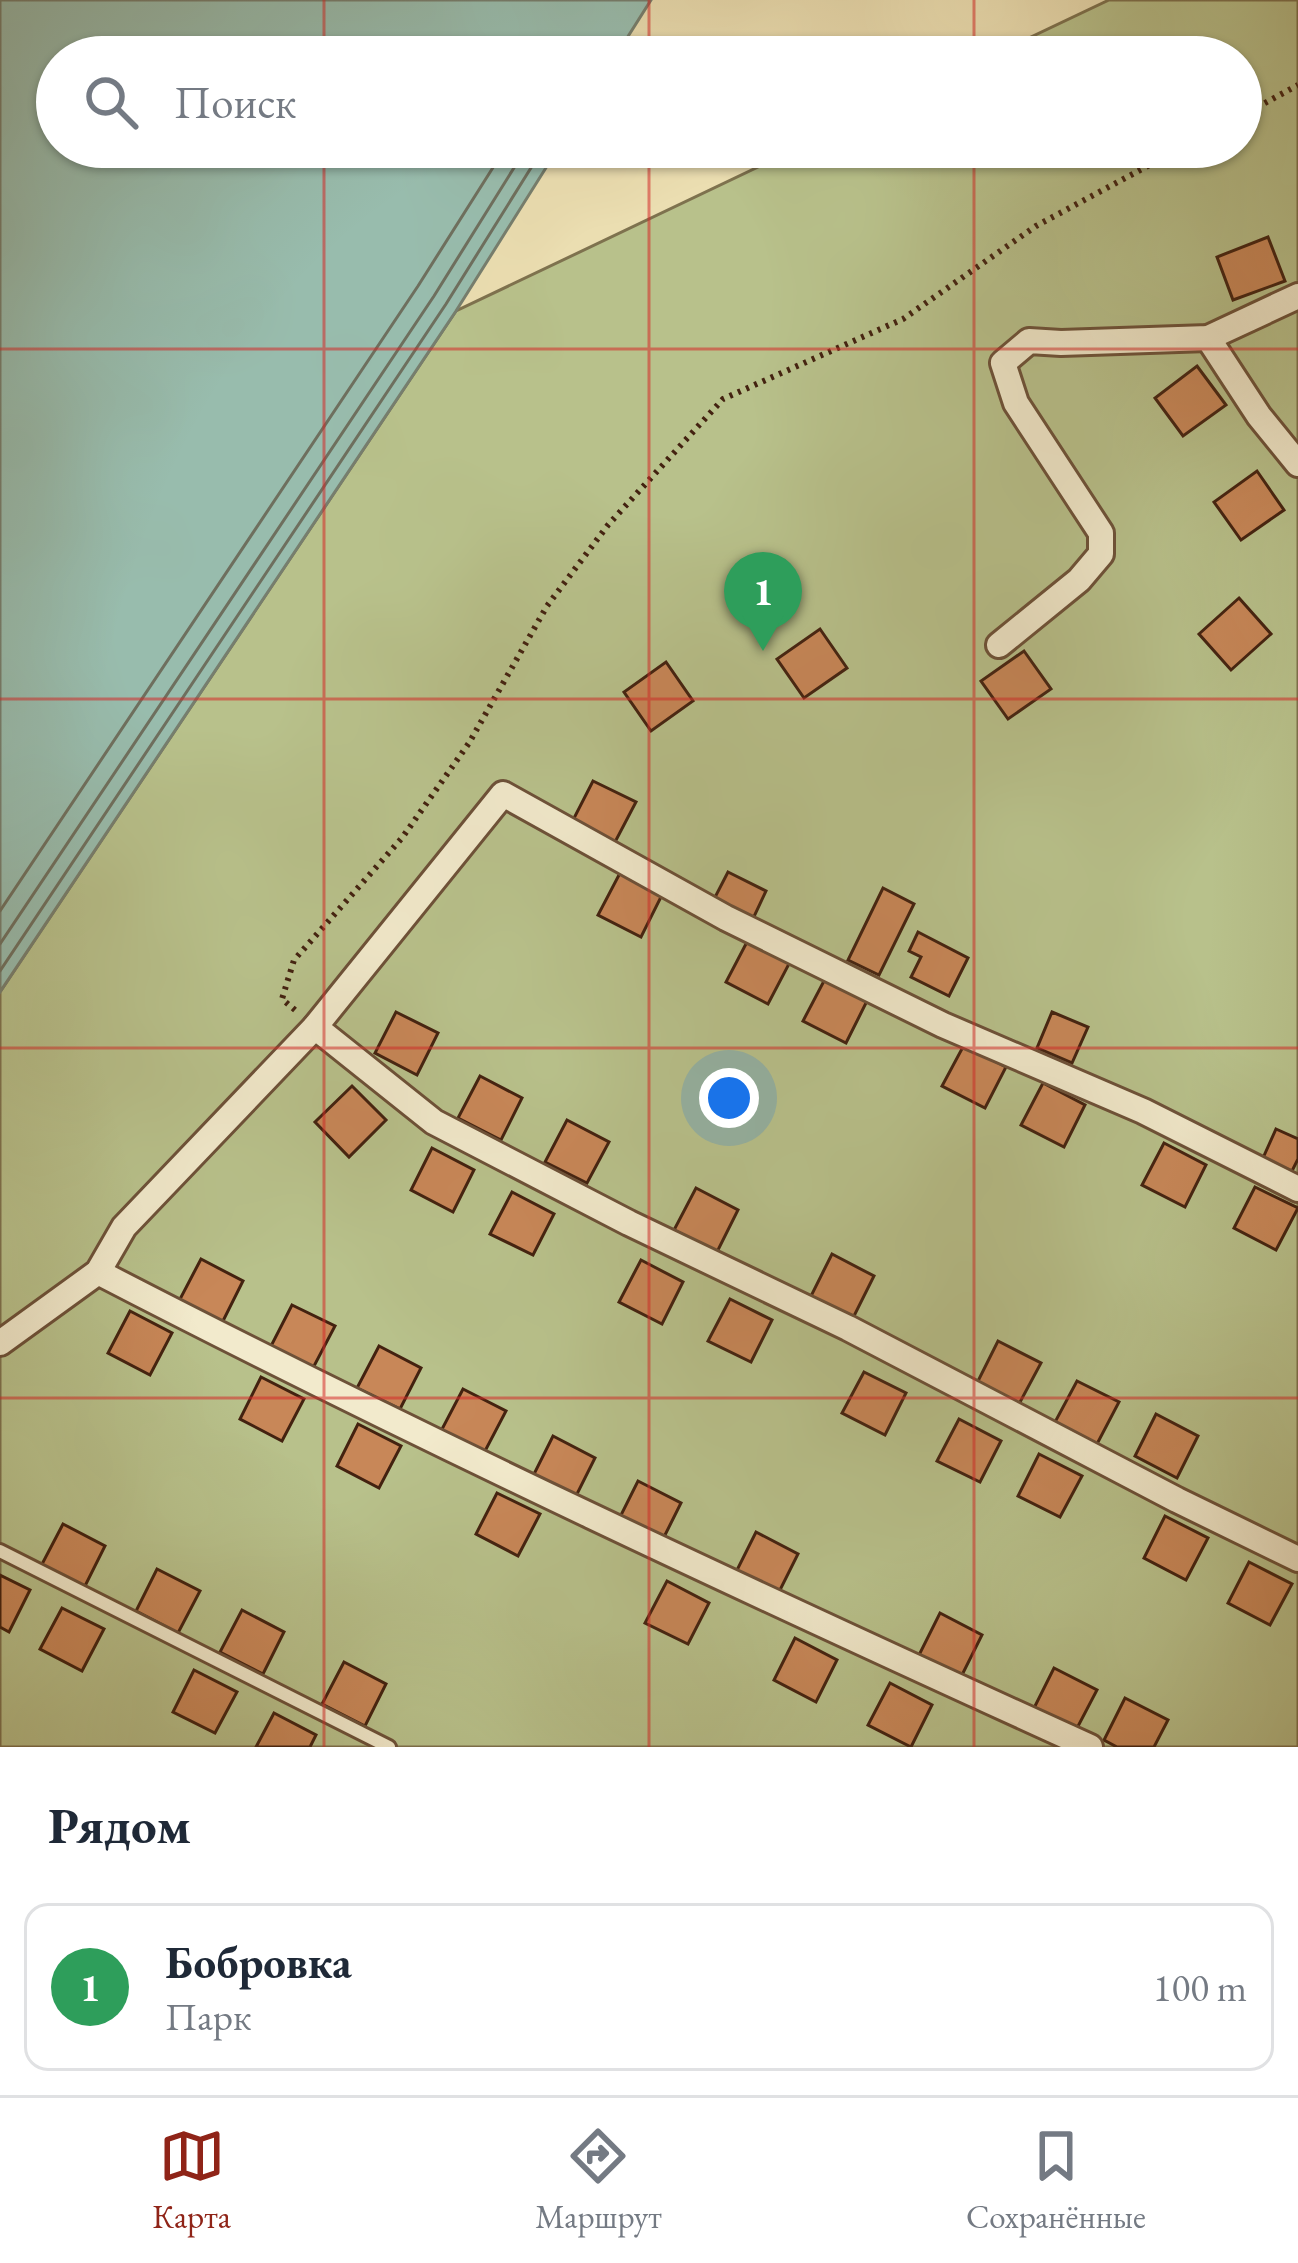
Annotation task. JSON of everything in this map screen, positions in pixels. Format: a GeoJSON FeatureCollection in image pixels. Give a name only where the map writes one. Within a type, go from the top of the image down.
{"type":"FeatureCollection","features":[{"type":"Feature","properties":{"kind":"street"},"geometry":{"type":"LineString","coordinates":[[999,645],[1079,580],[1101,554],[1101,532],[1016,403],[1004,363],[1029,341],[1208,338],[1298,296]]}},
{"type":"Feature","properties":{"kind":"street"},"geometry":{"type":"LineString","coordinates":[[1208,338],[1259,416],[1298,464]]}},
{"type":"Feature","properties":{"kind":"street"},"geometry":{"type":"LineString","coordinates":[[0,1343],[98,1272],[124,1227],[314,1027],[503,794],[726,918],[943,1025],[1143,1111],[1298,1189]]}},
{"type":"Feature","properties":{"kind":"street"},"geometry":{"type":"LineString","coordinates":[[314,1027],[434,1122],[1298,1559]]}},
{"type":"Feature","properties":{"kind":"street"},"geometry":{"type":"LineString","coordinates":[[98,1272],[427,1439],[1090,1747]]}},
{"type":"Feature","properties":{"kind":"lane"},"geometry":{"type":"LineString","coordinates":[[0,1551],[388,1747]]}},
{"type":"Feature","properties":{"kind":"path"},"geometry":{"type":"LineString","coordinates":[[1262,105],[1298,85]]}},
{"type":"Feature","properties":{"kind":"path"},"geometry":{"type":"LineString","coordinates":[[314,1027],[282,999],[294,960],[402,838],[469,743],[547,606],[596,541],[723,399],[904,320],[1036,226],[1144,168]]}},
{"type":"Feature","properties":{"kind":"green space"},"geometry":{"type":"Polygon","coordinates":[[[1109,0],[1298,0],[1298,1747],[0,1747],[0,992],[456,311],[756,168],[1262,168],[1262,36],[1033,36],[1109,0]]]}},
{"type":"Feature","properties":{"kind":"water"},"geometry":{"type":"Polygon","coordinates":[[[0,0],[651,0],[628,36],[36,36],[36,168],[546,168],[456,311],[0,992],[0,0]]]}},
{"type":"Feature","properties":{"kind":"building"},"geometry":{"type":"Polygon","coordinates":[[[1268,237],[1285,281],[1233,300],[1217,257],[1268,237]]]}},
{"type":"Feature","properties":{"kind":"building"},"geometry":{"type":"Polygon","coordinates":[[[1197,366],[1226,405],[1183,436],[1155,398],[1197,366]]]}},
{"type":"Feature","properties":{"kind":"building"},"geometry":{"type":"Polygon","coordinates":[[[1257,471],[1284,510],[1241,540],[1214,502],[1257,471]]]}},
{"type":"Feature","properties":{"kind":"building"},"geometry":{"type":"Polygon","coordinates":[[[1239,598],[1271,634],[1231,670],[1199,634],[1239,598]]]}},
{"type":"Feature","properties":{"kind":"building"},"geometry":{"type":"Polygon","coordinates":[[[820,629],[847,668],[804,698],[777,659],[820,629]]]}},
{"type":"Feature","properties":{"kind":"building"},"geometry":{"type":"Polygon","coordinates":[[[1024,651],[1051,689],[1008,719],[981,681],[1024,651]]]}},
{"type":"Feature","properties":{"kind":"building"},"geometry":{"type":"Polygon","coordinates":[[[666,662],[693,701],[651,731],[624,692],[666,662]]]}},
{"type":"Feature","properties":{"kind":"building"},"geometry":{"type":"Polygon","coordinates":[[[593,781],[636,802],[614,844],[572,822],[593,781]]]}},
{"type":"Feature","properties":{"kind":"building"},"geometry":{"type":"Polygon","coordinates":[[[728,872],[766,891],[751,923],[712,903],[728,872]]]}},
{"type":"Feature","properties":{"kind":"building"},"geometry":{"type":"Polygon","coordinates":[[[620,873],[662,895],[641,937],[598,915],[620,873]]]}},
{"type":"Feature","properties":{"kind":"building"},"geometry":{"type":"Polygon","coordinates":[[[883,888],[914,904],[879,975],[848,960],[883,888]]]}},
{"type":"Feature","properties":{"kind":"building"},"geometry":{"type":"Polygon","coordinates":[[[918,932],[968,958],[949,996],[911,977],[921,957],[909,951],[918,932]]]}},
{"type":"Feature","properties":{"kind":"building"},"geometry":{"type":"Polygon","coordinates":[[[748,940],[790,962],[768,1004],[726,982],[748,940]]]}},
{"type":"Feature","properties":{"kind":"building"},"geometry":{"type":"Polygon","coordinates":[[[825,979],[867,1001],[846,1043],[803,1021],[825,979]]]}},
{"type":"Feature","properties":{"kind":"building"},"geometry":{"type":"Polygon","coordinates":[[[396,1012],[438,1033],[417,1075],[375,1053],[396,1012]]]}},
{"type":"Feature","properties":{"kind":"building"},"geometry":{"type":"Polygon","coordinates":[[[1052,1012],[1088,1027],[1072,1063],[1037,1048],[1052,1012]]]}},
{"type":"Feature","properties":{"kind":"building"},"geometry":{"type":"Polygon","coordinates":[[[964,1045],[1006,1067],[985,1108],[942,1086],[964,1045]]]}},
{"type":"Feature","properties":{"kind":"building"},"geometry":{"type":"Polygon","coordinates":[[[480,1076],[522,1098],[501,1140],[458,1118],[480,1076]]]}},
{"type":"Feature","properties":{"kind":"building"},"geometry":{"type":"Polygon","coordinates":[[[1043,1083],[1085,1105],[1064,1147],[1021,1125],[1043,1083]]]}},
{"type":"Feature","properties":{"kind":"building"},"geometry":{"type":"Polygon","coordinates":[[[352,1086],[386,1120],[349,1157],[315,1122],[352,1086]]]}},
{"type":"Feature","properties":{"kind":"building"},"geometry":{"type":"Polygon","coordinates":[[[567,1120],[609,1142],[587,1183],[545,1162],[567,1120]]]}},
{"type":"Feature","properties":{"kind":"building"},"geometry":{"type":"Polygon","coordinates":[[[1276,1129],[1298,1139],[1298,1159],[1292,1171],[1263,1158],[1276,1129]]]}},
{"type":"Feature","properties":{"kind":"building"},"geometry":{"type":"Polygon","coordinates":[[[1164,1143],[1206,1165],[1185,1207],[1142,1185],[1164,1143]]]}},
{"type":"Feature","properties":{"kind":"building"},"geometry":{"type":"Polygon","coordinates":[[[432,1148],[474,1170],[453,1212],[411,1190],[432,1148]]]}},
{"type":"Feature","properties":{"kind":"building"},"geometry":{"type":"Polygon","coordinates":[[[1255,1187],[1298,1208],[1276,1250],[1234,1228],[1255,1187]]]}},
{"type":"Feature","properties":{"kind":"building"},"geometry":{"type":"Polygon","coordinates":[[[696,1188],[738,1210],[717,1252],[674,1230],[696,1188]]]}},
{"type":"Feature","properties":{"kind":"building"},"geometry":{"type":"Polygon","coordinates":[[[512,1192],[554,1214],[533,1255],[490,1234],[512,1192]]]}},
{"type":"Feature","properties":{"kind":"building"},"geometry":{"type":"Polygon","coordinates":[[[832,1254],[874,1276],[853,1318],[811,1296],[832,1254]]]}},
{"type":"Feature","properties":{"kind":"building"},"geometry":{"type":"Polygon","coordinates":[[[201,1259],[243,1281],[222,1323],[179,1301],[201,1259]]]}},
{"type":"Feature","properties":{"kind":"building"},"geometry":{"type":"Polygon","coordinates":[[[641,1260],[683,1282],[662,1324],[619,1302],[641,1260]]]}},
{"type":"Feature","properties":{"kind":"building"},"geometry":{"type":"Polygon","coordinates":[[[730,1299],[772,1320],[751,1362],[708,1341],[730,1299]]]}},
{"type":"Feature","properties":{"kind":"building"},"geometry":{"type":"Polygon","coordinates":[[[292,1305],[335,1326],[313,1368],[271,1346],[292,1305]]]}},
{"type":"Feature","properties":{"kind":"building"},"geometry":{"type":"Polygon","coordinates":[[[130,1311],[172,1333],[150,1375],[108,1353],[130,1311]]]}},
{"type":"Feature","properties":{"kind":"building"},"geometry":{"type":"Polygon","coordinates":[[[998,1341],[1041,1363],[1019,1404],[977,1383],[998,1341]]]}},
{"type":"Feature","properties":{"kind":"building"},"geometry":{"type":"Polygon","coordinates":[[[379,1346],[421,1368],[400,1409],[357,1388],[379,1346]]]}},
{"type":"Feature","properties":{"kind":"building"},"geometry":{"type":"Polygon","coordinates":[[[864,1372],[906,1393],[885,1435],[842,1413],[864,1372]]]}},
{"type":"Feature","properties":{"kind":"building"},"geometry":{"type":"Polygon","coordinates":[[[261,1377],[304,1399],[282,1441],[240,1419],[261,1377]]]}},
{"type":"Feature","properties":{"kind":"building"},"geometry":{"type":"Polygon","coordinates":[[[1077,1381],[1119,1402],[1097,1444],[1055,1422],[1077,1381]]]}},
{"type":"Feature","properties":{"kind":"building"},"geometry":{"type":"Polygon","coordinates":[[[463,1389],[506,1411],[484,1453],[441,1431],[463,1389]]]}},
{"type":"Feature","properties":{"kind":"building"},"geometry":{"type":"Polygon","coordinates":[[[1156,1414],[1198,1436],[1177,1478],[1135,1456],[1156,1414]]]}},
{"type":"Feature","properties":{"kind":"building"},"geometry":{"type":"Polygon","coordinates":[[[959,1419],[1001,1441],[980,1482],[937,1461],[959,1419]]]}},
{"type":"Feature","properties":{"kind":"building"},"geometry":{"type":"Polygon","coordinates":[[[358,1424],[401,1446],[379,1488],[337,1466],[358,1424]]]}},
{"type":"Feature","properties":{"kind":"building"},"geometry":{"type":"Polygon","coordinates":[[[553,1436],[595,1458],[574,1500],[532,1478],[553,1436]]]}},
{"type":"Feature","properties":{"kind":"building"},"geometry":{"type":"Polygon","coordinates":[[[1039,1454],[1082,1476],[1060,1517],[1018,1496],[1039,1454]]]}},
{"type":"Feature","properties":{"kind":"building"},"geometry":{"type":"Polygon","coordinates":[[[638,1481],[681,1503],[660,1545],[617,1523],[638,1481]]]}},
{"type":"Feature","properties":{"kind":"building"},"geometry":{"type":"Polygon","coordinates":[[[497,1493],[540,1514],[518,1556],[476,1534],[497,1493]]]}},
{"type":"Feature","properties":{"kind":"building"},"geometry":{"type":"Polygon","coordinates":[[[1165,1516],[1208,1538],[1186,1580],[1144,1558],[1165,1516]]]}},
{"type":"Feature","properties":{"kind":"building"},"geometry":{"type":"Polygon","coordinates":[[[63,1524],[105,1546],[84,1588],[41,1566],[63,1524]]]}},
{"type":"Feature","properties":{"kind":"building"},"geometry":{"type":"Polygon","coordinates":[[[756,1532],[798,1554],[777,1596],[735,1574],[756,1532]]]}},
{"type":"Feature","properties":{"kind":"building"},"geometry":{"type":"Polygon","coordinates":[[[1249,1562],[1292,1584],[1270,1625],[1228,1603],[1249,1562]]]}},
{"type":"Feature","properties":{"kind":"building"},"geometry":{"type":"Polygon","coordinates":[[[157,1569],[200,1591],[178,1633],[136,1611],[157,1569]]]}},
{"type":"Feature","properties":{"kind":"building"},"geometry":{"type":"Polygon","coordinates":[[[0,1575],[30,1590],[9,1632],[0,1627],[0,1575]]]}},
{"type":"Feature","properties":{"kind":"building"},"geometry":{"type":"Polygon","coordinates":[[[667,1581],[709,1603],[688,1644],[645,1623],[667,1581]]]}},
{"type":"Feature","properties":{"kind":"building"},"geometry":{"type":"Polygon","coordinates":[[[62,1608],[104,1629],[82,1671],[40,1649],[62,1608]]]}},
{"type":"Feature","properties":{"kind":"building"},"geometry":{"type":"Polygon","coordinates":[[[242,1610],[284,1632],[263,1674],[220,1652],[242,1610]]]}},
{"type":"Feature","properties":{"kind":"building"},"geometry":{"type":"Polygon","coordinates":[[[940,1613],[982,1635],[961,1677],[919,1655],[940,1613]]]}},
{"type":"Feature","properties":{"kind":"building"},"geometry":{"type":"Polygon","coordinates":[[[795,1638],[837,1660],[816,1702],[774,1680],[795,1638]]]}},
{"type":"Feature","properties":{"kind":"building"},"geometry":{"type":"Polygon","coordinates":[[[344,1662],[386,1684],[365,1726],[322,1704],[344,1662]]]}},
{"type":"Feature","properties":{"kind":"building"},"geometry":{"type":"Polygon","coordinates":[[[1054,1668],[1097,1690],[1075,1732],[1033,1710],[1054,1668]]]}},
{"type":"Feature","properties":{"kind":"building"},"geometry":{"type":"Polygon","coordinates":[[[194,1670],[237,1692],[215,1733],[173,1712],[194,1670]]]}},
{"type":"Feature","properties":{"kind":"building"},"geometry":{"type":"Polygon","coordinates":[[[890,1683],[932,1705],[911,1747],[868,1725],[890,1683]]]}},
{"type":"Feature","properties":{"kind":"building"},"geometry":{"type":"Polygon","coordinates":[[[1125,1698],[1168,1720],[1154,1747],[1117,1747],[1104,1740],[1125,1698]]]}},
{"type":"Feature","properties":{"kind":"building"},"geometry":{"type":"Polygon","coordinates":[[[274,1713],[316,1735],[310,1747],[256,1747],[274,1713]]]}},
{"type":"Feature","properties":{"kind":"place","name":"Бобровка"},"geometry":{"type":"Point","coordinates":[763,651]}}]}
